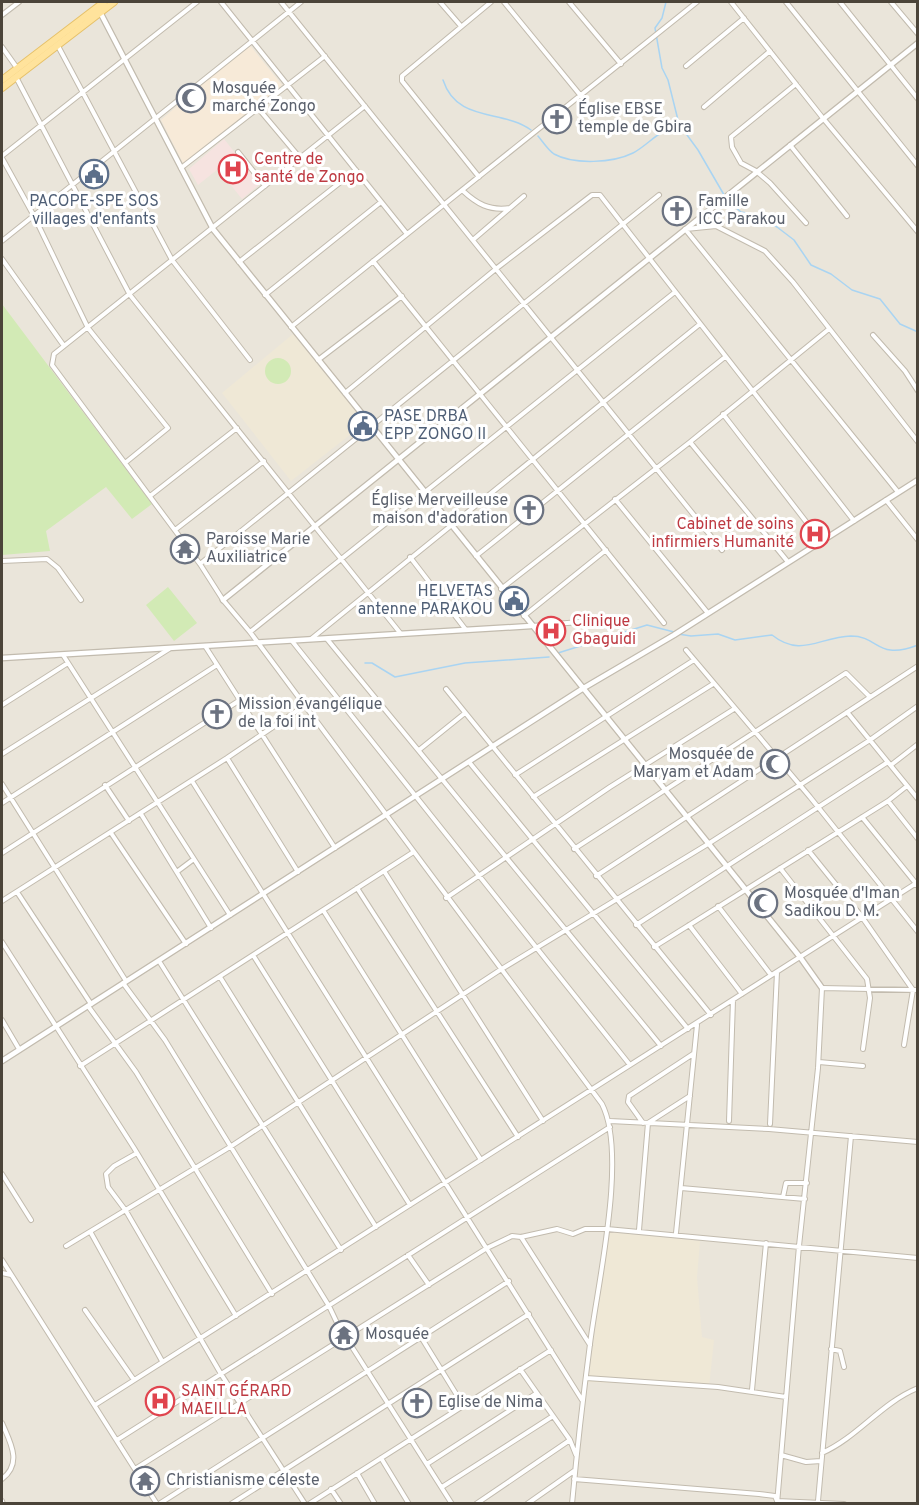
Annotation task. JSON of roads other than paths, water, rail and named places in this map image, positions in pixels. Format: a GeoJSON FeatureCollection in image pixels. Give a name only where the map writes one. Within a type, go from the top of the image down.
{"type":"FeatureCollection","features":[{"type":"Feature","properties":{"kind":"main road"},"geometry":{"type":"LineString","coordinates":[[2,80],[104,2]]}},
{"type":"Feature","properties":{"kind":"main road"},"geometry":{"type":"LineString","coordinates":[[2,88],[114,2]]}},
{"type":"Feature","properties":{"kind":"street"},"geometry":{"type":"LineString","coordinates":[[2,15],[19,2]]}},
{"type":"Feature","properties":{"kind":"street"},"geometry":{"type":"LineString","coordinates":[[125,463],[168,428],[88,328],[34,216],[2,157],[197,2]]}},
{"type":"Feature","properties":{"kind":"street"},"geometry":{"type":"LineString","coordinates":[[221,2],[407,234]]}},
{"type":"Feature","properties":{"kind":"street"},"geometry":{"type":"LineString","coordinates":[[281,2],[578,368],[722,550]]}},
{"type":"Feature","properties":{"kind":"street"},"geometry":{"type":"LineString","coordinates":[[2,241],[74,186],[301,2]]}},
{"type":"Feature","properties":{"kind":"street"},"geometry":{"type":"LineString","coordinates":[[440,2],[460,25]]}},
{"type":"Feature","properties":{"kind":"street"},"geometry":{"type":"LineString","coordinates":[[479,177],[402,81],[405,72],[491,2]]}},
{"type":"Feature","properties":{"kind":"street"},"geometry":{"type":"LineString","coordinates":[[504,2],[581,96]]}},
{"type":"Feature","properties":{"kind":"street"},"geometry":{"type":"LineString","coordinates":[[569,2],[621,64]]}},
{"type":"Feature","properties":{"kind":"street"},"geometry":{"type":"LineString","coordinates":[[291,327],[697,2]]}},
{"type":"Feature","properties":{"kind":"street"},"geometry":{"type":"LineString","coordinates":[[731,2],[822,117],[918,232]]}},
{"type":"Feature","properties":{"kind":"street"},"geometry":{"type":"LineString","coordinates":[[786,2],[918,166]]}},
{"type":"Feature","properties":{"kind":"street"},"geometry":{"type":"LineString","coordinates":[[840,2],[918,99]]}},
{"type":"Feature","properties":{"kind":"street"},"geometry":{"type":"LineString","coordinates":[[891,2],[918,34]]}},
{"type":"Feature","properties":{"kind":"street"},"geometry":{"type":"LineString","coordinates":[[100,12],[158,118],[213,229],[605,719],[800,957],[822,988],[819,1062],[799,1246],[777,1502]]}},
{"type":"Feature","properties":{"kind":"street"},"geometry":{"type":"LineString","coordinates":[[686,66],[744,18]]}},
{"type":"Feature","properties":{"kind":"street"},"geometry":{"type":"LineString","coordinates":[[223,600],[822,117],[918,43]]}},
{"type":"Feature","properties":{"kind":"street"},"geometry":{"type":"LineString","coordinates":[[57,45],[172,260],[250,360]]}},
{"type":"Feature","properties":{"kind":"street"},"geometry":{"type":"LineString","coordinates":[[2,47],[17,68]]}},
{"type":"Feature","properties":{"kind":"street"},"geometry":{"type":"LineString","coordinates":[[704,106],[770,51]]}},
{"type":"Feature","properties":{"kind":"street"},"geometry":{"type":"LineString","coordinates":[[181,168],[325,56]]}},
{"type":"Feature","properties":{"kind":"street"},"geometry":{"type":"LineString","coordinates":[[16,77],[130,295],[401,634]]}},
{"type":"Feature","properties":{"kind":"street"},"geometry":{"type":"LineString","coordinates":[[796,84],[731,137],[732,147],[741,163],[756,171],[806,223]]}},
{"type":"Feature","properties":{"kind":"street"},"geometry":{"type":"LineString","coordinates":[[365,106],[54,354],[52,365],[200,564],[223,600],[250,632],[412,853],[602,1104],[610,1124],[612,1158],[607,1229],[582,1400],[572,1503]]}},
{"type":"Feature","properties":{"kind":"street"},"geometry":{"type":"LineString","coordinates":[[258,108],[300,158]]}},
{"type":"Feature","properties":{"kind":"street"},"geometry":{"type":"LineString","coordinates":[[789,144],[847,216]]}},
{"type":"Feature","properties":{"kind":"street"},"geometry":{"type":"LineString","coordinates":[[238,152],[265,186]]}},
{"type":"Feature","properties":{"kind":"street"},"geometry":{"type":"LineString","coordinates":[[239,262],[356,170]]}},
{"type":"Feature","properties":{"kind":"street"},"geometry":{"type":"LineString","coordinates":[[462,190],[475,202],[495,210],[511,207]]}},
{"type":"Feature","properties":{"kind":"street"},"geometry":{"type":"LineString","coordinates":[[344,393],[427,328],[497,268],[596,194],[600,195],[854,522]]}},
{"type":"Feature","properties":{"kind":"street"},"geometry":{"type":"LineString","coordinates":[[200,564],[659,195]]}},
{"type":"Feature","properties":{"kind":"street"},"geometry":{"type":"LineString","coordinates":[[474,239],[524,196]]}},
{"type":"Feature","properties":{"kind":"street"},"geometry":{"type":"LineString","coordinates":[[266,295],[381,201]]}},
{"type":"Feature","properties":{"kind":"street"},"geometry":{"type":"LineString","coordinates":[[685,229],[716,226],[765,251],[794,282],[918,442]]}},
{"type":"Feature","properties":{"kind":"street"},"geometry":{"type":"LineString","coordinates":[[685,229],[792,358],[898,492]]}},
{"type":"Feature","properties":{"kind":"street"},"geometry":{"type":"LineString","coordinates":[[2,259],[64,346]]}},
{"type":"Feature","properties":{"kind":"street"},"geometry":{"type":"LineString","coordinates":[[373,261],[664,623]]}},
{"type":"Feature","properties":{"kind":"street"},"geometry":{"type":"LineString","coordinates":[[250,632],[675,292]]}},
{"type":"Feature","properties":{"kind":"street"},"geometry":{"type":"LineString","coordinates":[[318,360],[402,296]]}},
{"type":"Feature","properties":{"kind":"street"},"geometry":{"type":"LineString","coordinates":[[310,640],[700,324]]}},
{"type":"Feature","properties":{"kind":"street"},"geometry":{"type":"LineString","coordinates":[[501,589],[655,466],[690,442],[829,328]]}},
{"type":"Feature","properties":{"kind":"street"},"geometry":{"type":"LineString","coordinates":[[873,335],[905,371],[918,391]]}},
{"type":"Feature","properties":{"kind":"street"},"geometry":{"type":"LineString","coordinates":[[475,556],[726,357]]}},
{"type":"Feature","properties":{"kind":"street"},"geometry":{"type":"LineString","coordinates":[[723,414],[821,541]]}},
{"type":"Feature","properties":{"kind":"street"},"geometry":{"type":"LineString","coordinates":[[150,496],[237,428]]}},
{"type":"Feature","properties":{"kind":"street"},"geometry":{"type":"LineString","coordinates":[[690,442],[788,562]]}},
{"type":"Feature","properties":{"kind":"street"},"geometry":{"type":"LineString","coordinates":[[175,530],[264,461]]}},
{"type":"Feature","properties":{"kind":"street"},"geometry":{"type":"LineString","coordinates":[[2,1060],[582,689],[676,633],[918,480]]}},
{"type":"Feature","properties":{"kind":"street"},"geometry":{"type":"LineString","coordinates":[[615,499],[707,612]]}},
{"type":"Feature","properties":{"kind":"street"},"geometry":{"type":"LineString","coordinates":[[886,500],[918,540]]}},
{"type":"Feature","properties":{"kind":"street"},"geometry":{"type":"LineString","coordinates":[[912,533],[918,530]]}},
{"type":"Feature","properties":{"kind":"street"},"geometry":{"type":"LineString","coordinates":[[523,617],[606,550]]}},
{"type":"Feature","properties":{"kind":"street"},"geometry":{"type":"LineString","coordinates":[[410,557],[466,630]]}},
{"type":"Feature","properties":{"kind":"street"},"geometry":{"type":"LineString","coordinates":[[2,561],[47,559],[58,568],[81,600]]}},
{"type":"Feature","properties":{"kind":"street"},"geometry":{"type":"LineString","coordinates":[[2,658],[591,621]]}},
{"type":"Feature","properties":{"kind":"street"},"geometry":{"type":"LineString","coordinates":[[327,639],[661,1046]]}},
{"type":"Feature","properties":{"kind":"street"},"geometry":{"type":"LineString","coordinates":[[292,641],[630,1065]]}},
{"type":"Feature","properties":{"kind":"street"},"geometry":{"type":"LineString","coordinates":[[205,646],[335,848]]}},
{"type":"Feature","properties":{"kind":"street"},"geometry":{"type":"LineString","coordinates":[[2,754],[170,648]]}},
{"type":"Feature","properties":{"kind":"street"},"geometry":{"type":"LineString","coordinates":[[686,650],[800,785],[918,932]]}},
{"type":"Feature","properties":{"kind":"street"},"geometry":{"type":"LineString","coordinates":[[63,655],[230,915]]}},
{"type":"Feature","properties":{"kind":"street"},"geometry":{"type":"LineString","coordinates":[[515,775],[694,660]]}},
{"type":"Feature","properties":{"kind":"street"},"geometry":{"type":"LineString","coordinates":[[2,705],[68,663]]}},
{"type":"Feature","properties":{"kind":"street"},"geometry":{"type":"LineString","coordinates":[[2,803],[217,665]]}},
{"type":"Feature","properties":{"kind":"street"},"geometry":{"type":"LineString","coordinates":[[596,876],[918,666]]}},
{"type":"Feature","properties":{"kind":"street"},"geometry":{"type":"LineString","coordinates":[[574,849],[846,673],[870,698]]}},
{"type":"Feature","properties":{"kind":"street"},"geometry":{"type":"LineString","coordinates":[[533,797],[713,684]]}},
{"type":"Feature","properties":{"kind":"street"},"geometry":{"type":"LineString","coordinates":[[446,689],[711,1015]]}},
{"type":"Feature","properties":{"kind":"street"},"geometry":{"type":"LineString","coordinates":[[2,853],[240,700]]}},
{"type":"Feature","properties":{"kind":"street"},"geometry":{"type":"LineString","coordinates":[[2,901],[227,759],[304,706]]}},
{"type":"Feature","properties":{"kind":"street"},"geometry":{"type":"LineString","coordinates":[[66,1246],[197,1168],[401,1033],[615,899],[708,844],[870,740],[918,706]]}},
{"type":"Feature","properties":{"kind":"street"},"geometry":{"type":"LineString","coordinates":[[446,898],[505,856],[734,709]]}},
{"type":"Feature","properties":{"kind":"street"},"geometry":{"type":"LineString","coordinates":[[847,712],[918,799]]}},
{"type":"Feature","properties":{"kind":"street"},"geometry":{"type":"LineString","coordinates":[[419,750],[465,713]]}},
{"type":"Feature","properties":{"kind":"street"},"geometry":{"type":"LineString","coordinates":[[636,925],[918,744]]}},
{"type":"Feature","properties":{"kind":"street"},"geometry":{"type":"LineString","coordinates":[[227,759],[298,872]]}},
{"type":"Feature","properties":{"kind":"street"},"geometry":{"type":"LineString","coordinates":[[470,762],[688,1029]]}},
{"type":"Feature","properties":{"kind":"street"},"geometry":{"type":"LineString","coordinates":[[192,781],[582,1400]]}},
{"type":"Feature","properties":{"kind":"street"},"geometry":{"type":"LineString","coordinates":[[2,784],[150,1022],[165,1040],[346,1337],[452,1503]]}},
{"type":"Feature","properties":{"kind":"street"},"geometry":{"type":"LineString","coordinates":[[105,785],[129,821]]}},
{"type":"Feature","properties":{"kind":"street"},"geometry":{"type":"LineString","coordinates":[[654,947],[888,801],[907,786]]}},
{"type":"Feature","properties":{"kind":"street"},"geometry":{"type":"LineString","coordinates":[[888,801],[918,839]]}},
{"type":"Feature","properties":{"kind":"street"},"geometry":{"type":"LineString","coordinates":[[141,814],[211,927]]}},
{"type":"Feature","properties":{"kind":"street"},"geometry":{"type":"LineString","coordinates":[[95,1405],[917,884],[862,817]]}},
{"type":"Feature","properties":{"kind":"street"},"geometry":{"type":"LineString","coordinates":[[111,833],[186,944]]}},
{"type":"Feature","properties":{"kind":"street"},"geometry":{"type":"LineString","coordinates":[[808,850],[862,917],[915,990],[904,1045]]}},
{"type":"Feature","properties":{"kind":"street"},"geometry":{"type":"LineString","coordinates":[[80,1066],[412,853]]}},
{"type":"Feature","properties":{"kind":"street"},"geometry":{"type":"LineString","coordinates":[[178,871],[194,859]]}},
{"type":"Feature","properties":{"kind":"street"},"geometry":{"type":"LineString","coordinates":[[780,868],[867,979],[870,998],[863,1049]]}},
{"type":"Feature","properties":{"kind":"street"},"geometry":{"type":"LineString","coordinates":[[384,871],[543,1121]]}},
{"type":"Feature","properties":{"kind":"street"},"geometry":{"type":"LineString","coordinates":[[357,888],[518,1137]]}},
{"type":"Feature","properties":{"kind":"street"},"geometry":{"type":"LineString","coordinates":[[17,892],[197,1168],[230,1230],[272,1294]]}},
{"type":"Feature","properties":{"kind":"street"},"geometry":{"type":"LineString","coordinates":[[718,906],[771,975]]}},
{"type":"Feature","properties":{"kind":"street"},"geometry":{"type":"LineString","coordinates":[[323,910],[481,1160]]}},
{"type":"Feature","properties":{"kind":"street"},"geometry":{"type":"LineString","coordinates":[[688,925],[742,994]]}},
{"type":"Feature","properties":{"kind":"street"},"geometry":{"type":"LineString","coordinates":[[2,942],[54,1027],[137,1153],[236,1316]]}},
{"type":"Feature","properties":{"kind":"street"},"geometry":{"type":"LineString","coordinates":[[253,955],[410,1205]]}},
{"type":"Feature","properties":{"kind":"street"},"geometry":{"type":"LineString","coordinates":[[159,961],[341,1250]]}},
{"type":"Feature","properties":{"kind":"street"},"geometry":{"type":"LineString","coordinates":[[770,1124],[777,972]]}},
{"type":"Feature","properties":{"kind":"street"},"geometry":{"type":"LineString","coordinates":[[220,977],[376,1227]]}},
{"type":"Feature","properties":{"kind":"street"},"geometry":{"type":"LineString","coordinates":[[822,988],[915,990]]}},
{"type":"Feature","properties":{"kind":"street"},"geometry":{"type":"LineString","coordinates":[[729,1121],[734,999]]}},
{"type":"Feature","properties":{"kind":"street"},"geometry":{"type":"LineString","coordinates":[[2,1020],[19,1049]]}},
{"type":"Feature","properties":{"kind":"street"},"geometry":{"type":"LineString","coordinates":[[676,1233],[697,1025]]}},
{"type":"Feature","properties":{"kind":"street"},"geometry":{"type":"LineString","coordinates":[[639,1230],[645,1123],[628,1102],[629,1096],[694,1053]]}},
{"type":"Feature","properties":{"kind":"street"},"geometry":{"type":"LineString","coordinates":[[819,1062],[863,1066]]}},
{"type":"Feature","properties":{"kind":"street"},"geometry":{"type":"LineString","coordinates":[[645,1123],[690,1096]]}},
{"type":"Feature","properties":{"kind":"street"},"geometry":{"type":"LineString","coordinates":[[117,1440],[610,1124],[645,1123],[811,1132],[918,1142]]}},
{"type":"Feature","properties":{"kind":"street"},"geometry":{"type":"LineString","coordinates":[[818,1501],[850,1136]]}},
{"type":"Feature","properties":{"kind":"street"},"geometry":{"type":"LineString","coordinates":[[137,1153],[114,1166],[105,1177],[108,1187],[126,1211],[261,1438],[307,1503],[551,1350]]}},
{"type":"Feature","properties":{"kind":"street"},"geometry":{"type":"LineString","coordinates":[[2,1174],[31,1220]]}},
{"type":"Feature","properties":{"kind":"street"},"geometry":{"type":"LineString","coordinates":[[783,1197],[786,1183],[807,1184]]}},
{"type":"Feature","properties":{"kind":"street"},"geometry":{"type":"LineString","coordinates":[[681,1188],[805,1199]]}},
{"type":"Feature","properties":{"kind":"street"},"geometry":{"type":"LineString","coordinates":[[135,1469],[508,1237],[521,1237],[557,1229],[573,1234],[585,1229],[639,1230],[918,1258]]}},
{"type":"Feature","properties":{"kind":"street"},"geometry":{"type":"LineString","coordinates":[[91,1233],[162,1361]]}},
{"type":"Feature","properties":{"kind":"street"},"geometry":{"type":"LineString","coordinates":[[521,1237],[590,1345]]}},
{"type":"Feature","properties":{"kind":"street"},"geometry":{"type":"LineString","coordinates":[[752,1390],[766,1243]]}},
{"type":"Feature","properties":{"kind":"street"},"geometry":{"type":"LineString","coordinates":[[408,1255],[429,1285]]}},
{"type":"Feature","properties":{"kind":"street"},"geometry":{"type":"LineString","coordinates":[[2,1260],[158,1503],[509,1281]]}},
{"type":"Feature","properties":{"kind":"street"},"geometry":{"type":"LineString","coordinates":[[2,1274],[11,1275]]}},
{"type":"Feature","properties":{"kind":"street"},"geometry":{"type":"LineString","coordinates":[[85,1310],[134,1380]]}},
{"type":"Feature","properties":{"kind":"street"},"geometry":{"type":"LineString","coordinates":[[231,1503],[529,1314]]}},
{"type":"Feature","properties":{"kind":"street"},"geometry":{"type":"LineString","coordinates":[[421,1337],[463,1406]]}},
{"type":"Feature","properties":{"kind":"street"},"geometry":{"type":"LineString","coordinates":[[831,1349],[840,1351],[844,1367]]}},
{"type":"Feature","properties":{"kind":"street"},"geometry":{"type":"LineString","coordinates":[[520,1369],[570,1440],[577,1455]]}},
{"type":"Feature","properties":{"kind":"street"},"geometry":{"type":"LineString","coordinates":[[586,1378],[752,1390],[786,1397]]}},
{"type":"Feature","properties":{"kind":"street"},"geometry":{"type":"LineString","coordinates":[[822,1453],[863,1427],[903,1394],[918,1388]]}},
{"type":"Feature","properties":{"kind":"street"},"geometry":{"type":"LineString","coordinates":[[427,1464],[537,1393]]}},
{"type":"Feature","properties":{"kind":"street"},"geometry":{"type":"LineString","coordinates":[[442,1487],[553,1416]]}},
{"type":"Feature","properties":{"kind":"street"},"geometry":{"type":"LineString","coordinates":[[2,1423],[12,1442],[14,1455],[12,1468],[2,1479]]}},
{"type":"Feature","properties":{"kind":"street"},"geometry":{"type":"LineString","coordinates":[[476,1503],[570,1440]]}},
{"type":"Feature","properties":{"kind":"street"},"geometry":{"type":"LineString","coordinates":[[781,1455],[806,1462],[821,1461]]}},
{"type":"Feature","properties":{"kind":"street"},"geometry":{"type":"LineString","coordinates":[[381,1458],[409,1503]]}},
{"type":"Feature","properties":{"kind":"street"},"geometry":{"type":"LineString","coordinates":[[527,1503],[575,1471]]}},
{"type":"Feature","properties":{"kind":"street"},"geometry":{"type":"LineString","coordinates":[[357,1473],[375,1503]]}},
{"type":"Feature","properties":{"kind":"street"},"geometry":{"type":"LineString","coordinates":[[574,1479],[752,1493],[775,1496],[777,1502]]}},
{"type":"Feature","properties":{"kind":"street"},"geometry":{"type":"LineString","coordinates":[[331,1489],[340,1503]]}},
{"type":"Feature","properties":{"kind":"street"},"geometry":{"type":"LineString","coordinates":[[777,1502],[844,1503]]}},
{"type":"Feature","properties":{"kind":"waterway"},"geometry":{"type":"LineString","coordinates":[[666,2],[662,18],[655,28],[662,68],[668,80],[679,124],[698,150],[727,200],[741,212],[758,215],[777,227],[794,240],[811,265],[831,274],[852,290],[880,299],[900,324],[918,332]]}},
{"type":"Feature","properties":{"kind":"waterway"},"geometry":{"type":"LineString","coordinates":[[443,80],[450,94],[469,109],[507,119],[531,130]]}},
{"type":"Feature","properties":{"kind":"waterway"},"geometry":{"type":"LineString","coordinates":[[538,136],[554,154],[562,158],[604,161],[633,153],[662,132],[681,128]]}},
{"type":"Feature","properties":{"kind":"waterway"},"geometry":{"type":"LineString","coordinates":[[558,653],[647,625],[674,632]]}},
{"type":"Feature","properties":{"kind":"waterway"},"geometry":{"type":"LineString","coordinates":[[678,634],[691,636],[718,634],[735,640],[772,635],[782,642],[801,646],[851,636],[860,637],[886,649],[904,649],[918,645]]}},
{"type":"Feature","properties":{"kind":"waterway"},"geometry":{"type":"LineString","coordinates":[[365,663],[372,663],[395,677],[465,663],[549,657]]}},
{"type":"Feature","properties":{"kind":"place","name":"Mosquée marché Zongo"},"geometry":{"type":"Point","coordinates":[191,98]}},
{"type":"Feature","properties":{"kind":"place","name":"Église EBSE temple de Gbira"},"geometry":{"type":"Point","coordinates":[557,119]}},
{"type":"Feature","properties":{"kind":"place","name":"Centre de santé de Zongo"},"geometry":{"type":"Point","coordinates":[233,169]}},
{"type":"Feature","properties":{"kind":"place","name":"PACOPE-SPE SOS villages d'enfants"},"geometry":{"type":"Point","coordinates":[94,174]}},
{"type":"Feature","properties":{"kind":"place","name":"Famille ICC Parakou"},"geometry":{"type":"Point","coordinates":[677,211]}},
{"type":"Feature","properties":{"kind":"place","name":"PASE DRBA EPP ZONGO II"},"geometry":{"type":"Point","coordinates":[363,426]}},
{"type":"Feature","properties":{"kind":"place","name":"Église Merveilleuse maison d'adoration"},"geometry":{"type":"Point","coordinates":[529,510]}},
{"type":"Feature","properties":{"kind":"place","name":"Cabinet de soins infirmiers Humanité"},"geometry":{"type":"Point","coordinates":[815,534]}},
{"type":"Feature","properties":{"kind":"place","name":"Paroisse Marie Auxiliatrice"},"geometry":{"type":"Point","coordinates":[185,549]}},
{"type":"Feature","properties":{"kind":"place","name":"HELVETAS antenne PARAKOU"},"geometry":{"type":"Point","coordinates":[514,601]}},
{"type":"Feature","properties":{"kind":"place","name":"Clinique Gbaguidi"},"geometry":{"type":"Point","coordinates":[551,631]}},
{"type":"Feature","properties":{"kind":"place","name":"Mission évangélique de la foi int"},"geometry":{"type":"Point","coordinates":[217,714]}},
{"type":"Feature","properties":{"kind":"place","name":"Mosquée de Maryam et Adam"},"geometry":{"type":"Point","coordinates":[775,764]}},
{"type":"Feature","properties":{"kind":"place","name":"Mosquée d'Iman Sadikou D. M."},"geometry":{"type":"Point","coordinates":[763,903]}},
{"type":"Feature","properties":{"kind":"place","name":"Mosquée"},"geometry":{"type":"Point","coordinates":[344,1335]}},
{"type":"Feature","properties":{"kind":"place","name":"SAINT GÉRARD MAEILLA"},"geometry":{"type":"Point","coordinates":[160,1401]}},
{"type":"Feature","properties":{"kind":"place","name":"Eglise de Nima"},"geometry":{"type":"Point","coordinates":[417,1403]}},
{"type":"Feature","properties":{"kind":"place","name":"Christianisme céleste"},"geometry":{"type":"Point","coordinates":[145,1481]}}]}
